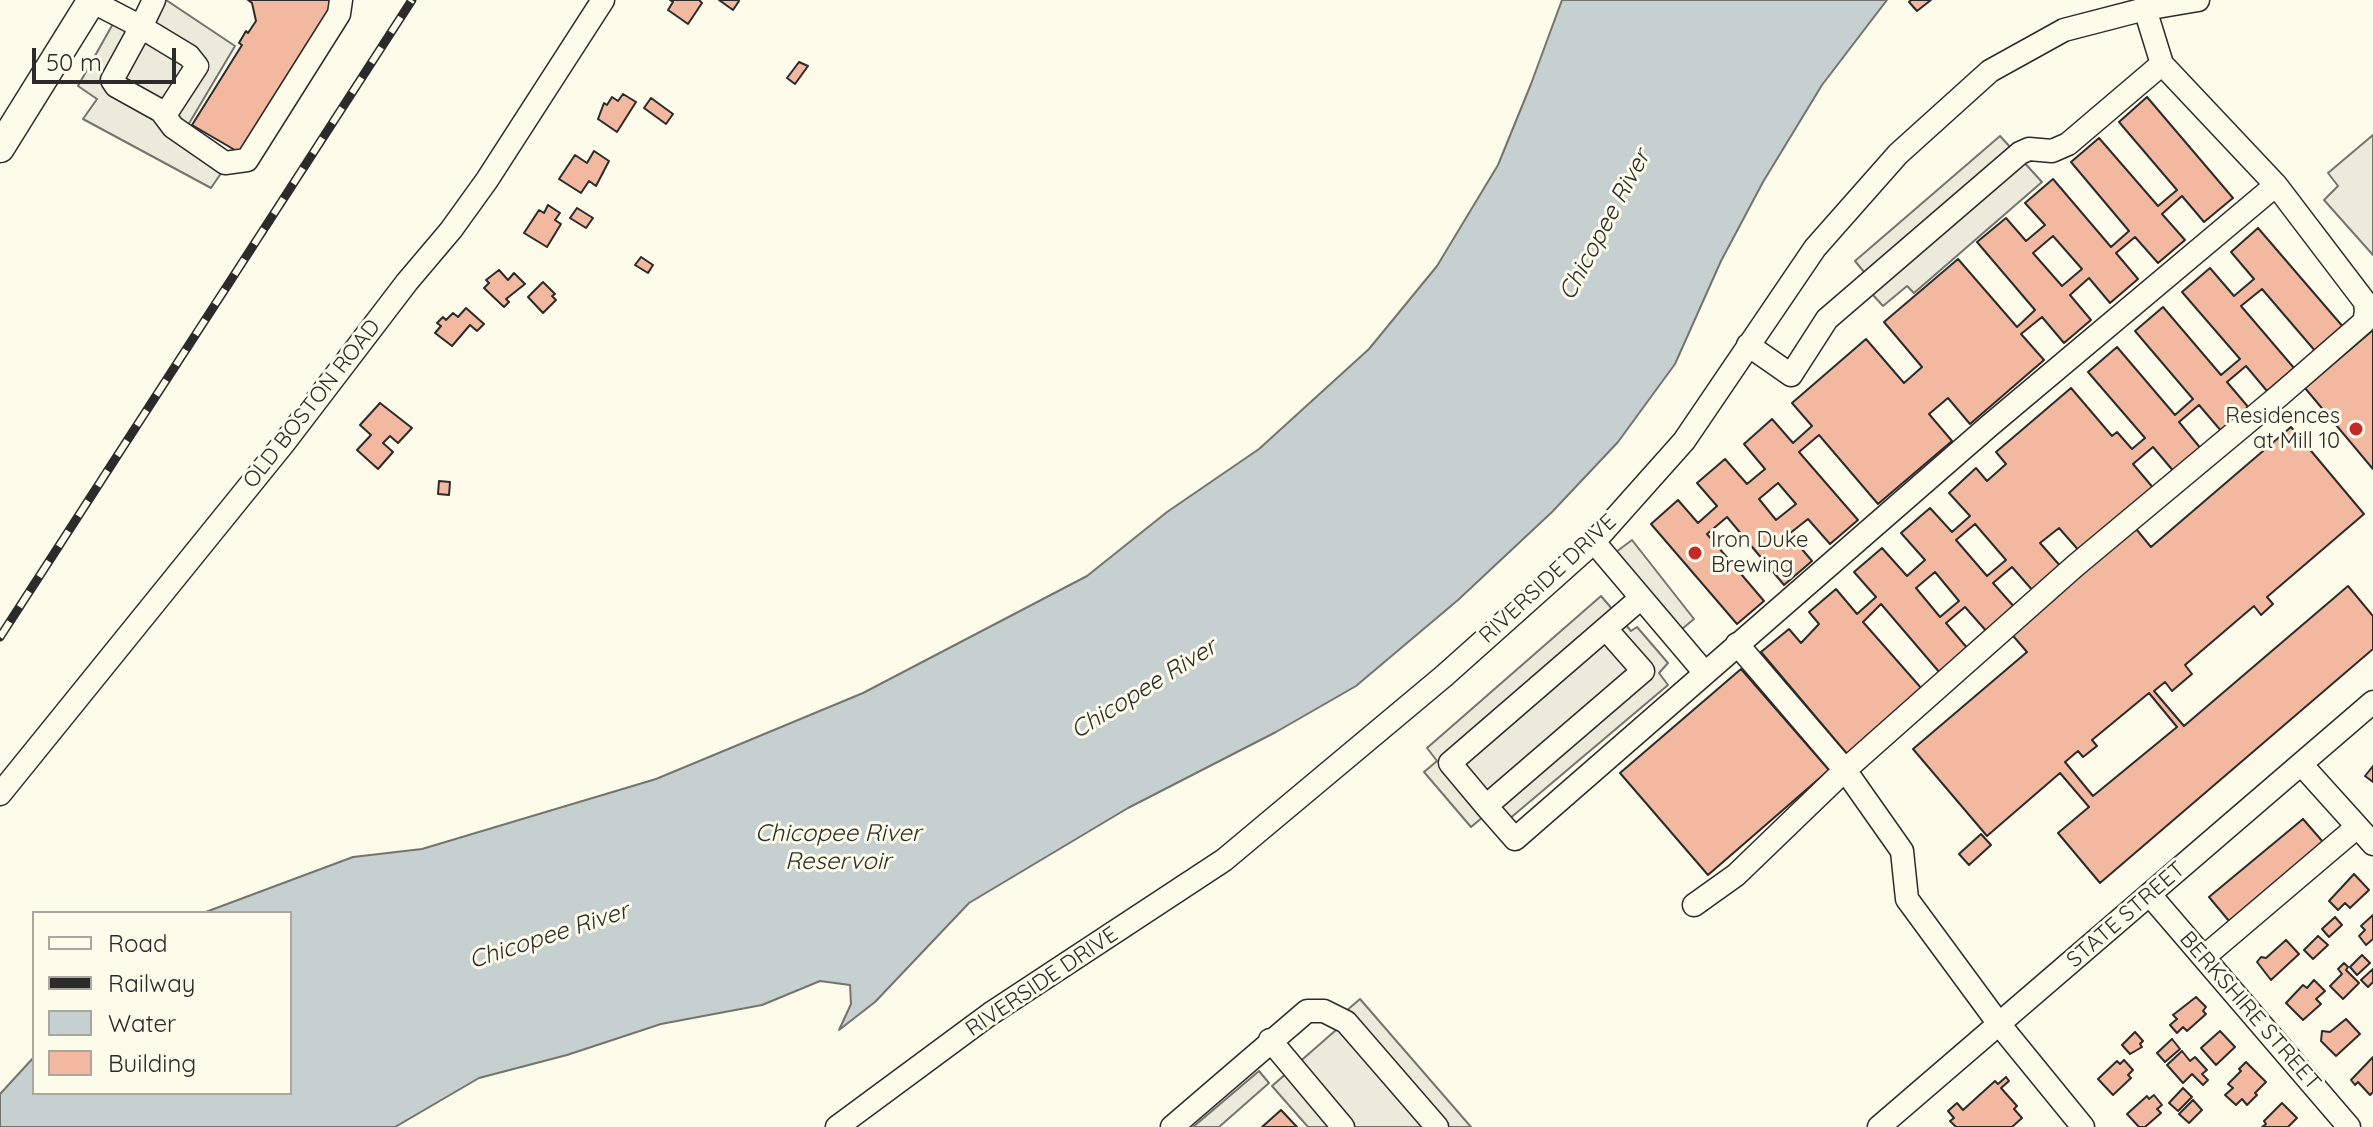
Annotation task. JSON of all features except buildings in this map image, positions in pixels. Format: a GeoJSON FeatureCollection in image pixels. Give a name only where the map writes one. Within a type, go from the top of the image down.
{"type":"FeatureCollection","features":[{"type":"Feature","properties":{"kind":"main road"},"geometry":{"type":"LineString","coordinates":[[0,148],[92,0]]}},
{"type":"Feature","properties":{"kind":"street"},"geometry":{"type":"LineString","coordinates":[[92,0],[189,56],[197,66],[169,109],[161,111]]}},
{"type":"Feature","properties":{"kind":"street"},"geometry":{"type":"LineString","coordinates":[[154,0],[112,80],[116,86],[161,111],[173,127],[225,163],[247,160],[339,14],[341,0]]}},
{"type":"Feature","properties":{"kind":"street","name":"OLD BOSTON ROAD"},"geometry":{"type":"LineString","coordinates":[[0,794],[284,443],[407,282],[451,230],[487,180],[603,0]]}},
{"type":"Feature","properties":{"kind":"street","name":"RIVERSIDE DRIVE"},"geometry":{"type":"LineString","coordinates":[[837,1127],[990,1014],[1224,860],[1444,676],[1594,542],[1684,441],[1815,248],[1898,154],[1990,71],[2064,30],[2145,9],[2198,0]]}},
{"type":"Feature","properties":{"kind":"street"},"geometry":{"type":"LineString","coordinates":[[1694,905],[1736,875],[1845,770],[2075,566],[2364,322],[2365,302],[2276,185],[2162,64],[2145,9]]}},
{"type":"Feature","properties":{"kind":"street"},"geometry":{"type":"LineString","coordinates":[[1748,345],[1791,375],[1827,319],[2020,153],[2029,149],[2052,151],[2068,144],[2162,64]]}},
{"type":"Feature","properties":{"kind":"street"},"geometry":{"type":"LineString","coordinates":[[1641,598],[1450,763],[1515,839],[1989,426],[2276,185]]}},
{"type":"Feature","properties":{"kind":"street"},"geometry":{"type":"LineString","coordinates":[[1594,542],[1705,673]]}},
{"type":"Feature","properties":{"kind":"street"},"geometry":{"type":"LineString","coordinates":[[1486,806],[1643,671],[1606,629]]}},
{"type":"Feature","properties":{"kind":"street"},"geometry":{"type":"LineString","coordinates":[[1737,644],[1845,770],[1902,851],[1907,899],[1999,1024],[2083,1127]]}},
{"type":"Feature","properties":{"kind":"street","name":"STATE STREET"},"geometry":{"type":"LineString","coordinates":[[1879,1127],[2373,702]]}},
{"type":"Feature","properties":{"kind":"street"},"geometry":{"type":"LineString","coordinates":[[2301,764],[2373,844]]}},
{"type":"Feature","properties":{"kind":"street"},"geometry":{"type":"LineString","coordinates":[[2204,957],[2357,827]]}},
{"type":"Feature","properties":{"kind":"street","name":"BERKSHIRE STREET"},"geometry":{"type":"LineString","coordinates":[[2150,895],[2349,1127]]}},
{"type":"Feature","properties":{"kind":"street"},"geometry":{"type":"LineString","coordinates":[[1172,1127],[1307,1011],[1324,1011],[1346,1022],[1437,1127]]}},
{"type":"Feature","properties":{"kind":"street"},"geometry":{"type":"LineString","coordinates":[[1270,1040],[1343,1127]]}},
{"type":"Feature","properties":{"kind":"shaded area"},"geometry":{"type":"Polygon","coordinates":[[[166,0],[235,46],[181,137],[226,166],[211,188],[83,119],[97,99],[78,86],[114,22],[166,0]]]}},
{"type":"Feature","properties":{"kind":"shaded area"},"geometry":{"type":"Polygon","coordinates":[[[2373,135],[2373,255],[2324,200],[2338,186],[2328,173],[2373,135]]]}},
{"type":"Feature","properties":{"kind":"shaded area"},"geometry":{"type":"Polygon","coordinates":[[[2000,136],[2042,182],[1914,293],[1907,286],[1883,306],[1873,295],[1864,272],[1855,261],[2000,136]]]}},
{"type":"Feature","properties":{"kind":"shaded area"},"geometry":{"type":"Polygon","coordinates":[[[1632,540],[1694,619],[1682,629],[1616,552],[1632,540]]]}},
{"type":"Feature","properties":{"kind":"shaded area"},"geometry":{"type":"Polygon","coordinates":[[[1601,596],[1631,631],[1637,627],[1668,663],[1659,673],[1668,685],[1495,831],[1483,817],[1471,827],[1424,772],[1437,761],[1427,748],[1601,596]]]}},
{"type":"Feature","properties":{"kind":"shaded area"},"geometry":{"type":"Polygon","coordinates":[[[1360,999],[1471,1127],[1308,1127],[1272,1086],[1336,1030],[1330,1025],[1360,999]]]}},
{"type":"Feature","properties":{"kind":"shaded area"},"geometry":{"type":"Polygon","coordinates":[[[1259,1071],[1269,1083],[1219,1127],[1193,1127],[1259,1071]]]}},
{"type":"Feature","properties":{"kind":"water","name":"Chicopee River Reservoir"},"geometry":{"type":"Polygon","coordinates":[[[1562,0],[1887,0],[1822,85],[1763,182],[1721,261],[1675,364],[1618,442],[1552,512],[1458,600],[1356,686],[1276,732],[1128,808],[969,903],[875,1002],[839,1030],[851,1004],[850,985],[820,981],[762,1005],[661,1024],[567,1055],[479,1078],[395,1127],[0,1127],[0,1094],[32,1059],[32,1095],[292,1095],[292,911],[208,911],[353,857],[422,849],[656,779],[863,693],[1087,576],[1167,512],[1259,449],[1369,349],[1437,266],[1498,165],[1562,0]]]}},
{"type":"Feature","properties":{"kind":"railway"},"geometry":{"type":"LineString","coordinates":[[0,637],[412,0]]}},
{"type":"Feature","properties":{"kind":"place","name":"Residences at Mill 10"},"geometry":{"type":"Point","coordinates":[2356,429]}},
{"type":"Feature","properties":{"kind":"place","name":"Iron Duke Brewing"},"geometry":{"type":"Point","coordinates":[1695,553]}},
{"type":"Feature","properties":{"kind":"water label","name":"Chicopee River"},"geometry":{"type":"Point","coordinates":[1605,225]}},
{"type":"Feature","properties":{"kind":"water label","name":"Chicopee River"},"geometry":{"type":"Point","coordinates":[1144,689]}},
{"type":"Feature","properties":{"kind":"water label","name":"Chicopee River"},"geometry":{"type":"Point","coordinates":[549,936]}}]}
